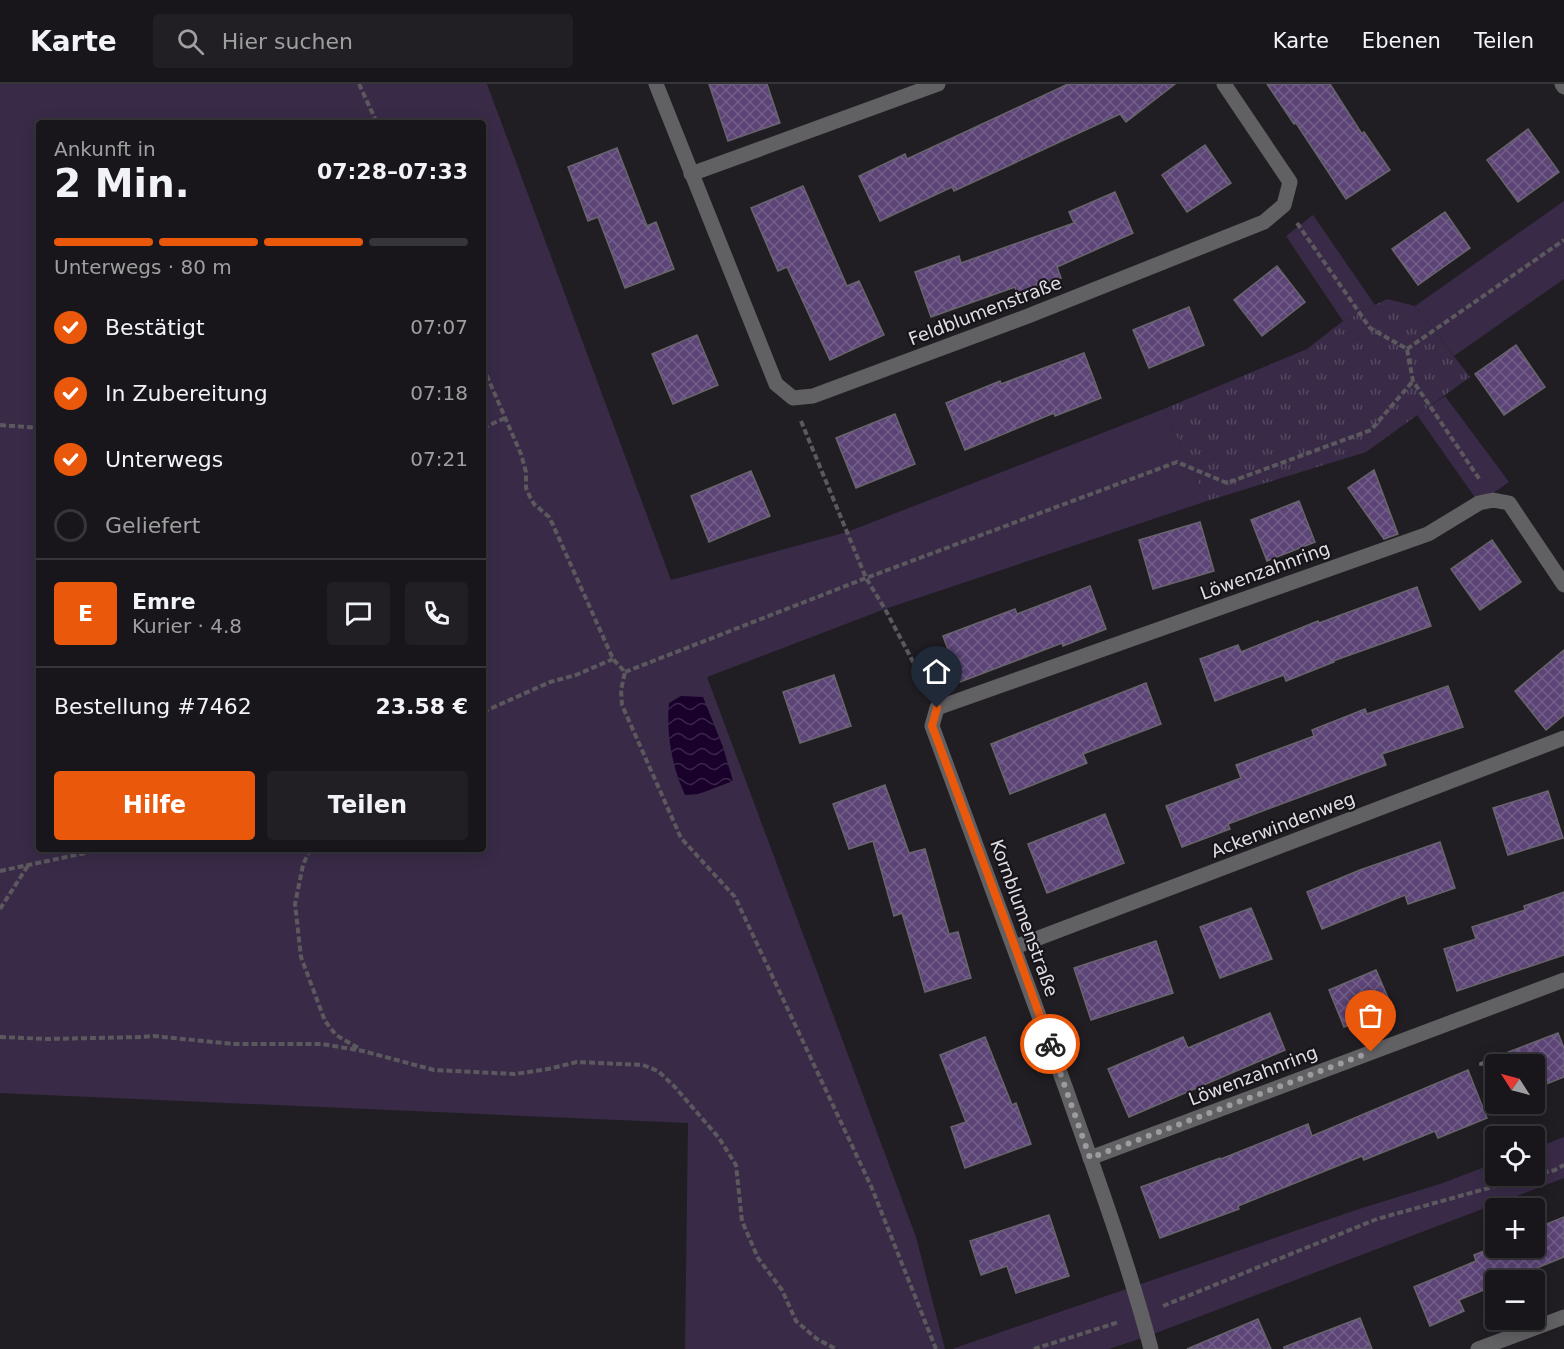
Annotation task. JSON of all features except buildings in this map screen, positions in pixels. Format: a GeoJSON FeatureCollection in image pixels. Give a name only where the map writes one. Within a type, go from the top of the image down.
{"type":"FeatureCollection","features":[{"type":"Feature","properties":{"kind":"street"},"geometry":{"type":"LineString","coordinates":[[656,84],[776,384],[793,398]]}},
{"type":"Feature","properties":{"kind":"street"},"geometry":{"type":"LineString","coordinates":[[691,174],[938,84]]}},
{"type":"Feature","properties":{"kind":"street"},"geometry":{"type":"LineString","coordinates":[[1224,84],[1290,182],[1284,205]]}},
{"type":"Feature","properties":{"kind":"street","name":"Feldblumenstraße"},"geometry":{"type":"LineString","coordinates":[[793,398],[813,396],[1028,316],[1264,222],[1284,205]]}},
{"type":"Feature","properties":{"kind":"street"},"geometry":{"type":"LineString","coordinates":[[1493,500],[1509,503],[1564,585]]}},
{"type":"Feature","properties":{"kind":"street","name":"Löwenzahnring"},"geometry":{"type":"LineString","coordinates":[[937,708],[1428,534],[1479,502],[1493,500]]}},
{"type":"Feature","properties":{"kind":"street","name":"Kornblumenstraße"},"geometry":{"type":"LineString","coordinates":[[937,708],[932,726],[1015,947],[1090,1158],[1142,1314],[1151,1349]]}},
{"type":"Feature","properties":{"kind":"street","name":"Ackerwindenweg"},"geometry":{"type":"LineString","coordinates":[[1015,947],[1564,738]]}},
{"type":"Feature","properties":{"kind":"street","name":"Löwenzahnring"},"geometry":{"type":"LineString","coordinates":[[1090,1158],[1564,980]]}},
{"type":"Feature","properties":{"kind":"street"},"geometry":{"type":"LineString","coordinates":[[1478,1349],[1564,1317]]}},
{"type":"Feature","properties":{"kind":"path"},"geometry":{"type":"LineString","coordinates":[[360,84],[375,120]]}},
{"type":"Feature","properties":{"kind":"path"},"geometry":{"type":"LineString","coordinates":[[1284,205],[1370,328],[1407,349],[1413,381],[1493,500]]}},
{"type":"Feature","properties":{"kind":"path"},"geometry":{"type":"LineString","coordinates":[[1407,349],[1564,240]]}},
{"type":"Feature","properties":{"kind":"path"},"geometry":{"type":"LineString","coordinates":[[486,374],[521,454],[526,472],[526,488],[530,497],[534,504],[549,517],[613,659],[625,672]]}},
{"type":"Feature","properties":{"kind":"path"},"geometry":{"type":"LineString","coordinates":[[625,672],[866,578],[1177,462],[1227,483],[1371,430],[1413,381]]}},
{"type":"Feature","properties":{"kind":"path"},"geometry":{"type":"LineString","coordinates":[[793,398],[866,578],[885,609],[937,708]]}},
{"type":"Feature","properties":{"kind":"path"},"geometry":{"type":"LineString","coordinates":[[486,427],[505,418]]}},
{"type":"Feature","properties":{"kind":"path"},"geometry":{"type":"LineString","coordinates":[[0,425],[36,428]]}},
{"type":"Feature","properties":{"kind":"path"},"geometry":{"type":"LineString","coordinates":[[486,711],[550,682],[576,675],[613,659]]}},
{"type":"Feature","properties":{"kind":"path"},"geometry":{"type":"LineString","coordinates":[[625,672],[621,690],[622,705],[681,838],[735,897],[871,1186],[936,1349]]}},
{"type":"Feature","properties":{"kind":"path"},"geometry":{"type":"LineString","coordinates":[[0,871],[89,852]]}},
{"type":"Feature","properties":{"kind":"path"},"geometry":{"type":"LineString","coordinates":[[309,852],[303,865],[295,904],[301,957],[325,1021],[336,1035],[363,1051]]}},
{"type":"Feature","properties":{"kind":"path"},"geometry":{"type":"LineString","coordinates":[[0,909],[29,864]]}},
{"type":"Feature","properties":{"kind":"path"},"geometry":{"type":"LineString","coordinates":[[0,1037],[48,1039],[153,1035],[234,1044],[322,1044],[363,1051],[434,1070],[515,1074],[577,1062],[643,1065],[658,1071],[674,1086],[719,1138],[736,1165],[742,1221],[758,1258],[782,1290],[796,1321],[817,1339],[836,1349]]}},
{"type":"Feature","properties":{"kind":"path"},"geometry":{"type":"LineString","coordinates":[[1545,1173],[1564,1165]]}},
{"type":"Feature","properties":{"kind":"path"},"geometry":{"type":"LineString","coordinates":[[1034,1349],[1142,1314],[1377,1219],[1497,1186]]}},
{"type":"Feature","properties":{"kind":"green space"},"geometry":{"type":"Polygon","coordinates":[[[0,84],[487,84],[671,580],[847,532],[1164,409],[1207,501],[885,609],[707,677],[916,1237],[945,1349],[685,1349],[688,1123],[0,1093],[0,84]]]}},
{"type":"Feature","properties":{"kind":"green space"},"geometry":{"type":"Polygon","coordinates":[[[1564,201],[1564,279],[1454,356],[1415,306],[1564,201]]]}},
{"type":"Feature","properties":{"kind":"green space"},"geometry":{"type":"Polygon","coordinates":[[[1313,215],[1375,305],[1343,321],[1286,236],[1313,215]]]}},
{"type":"Feature","properties":{"kind":"green space"},"geometry":{"type":"Polygon","coordinates":[[[1387,299],[1415,306],[1470,377],[1366,452],[1207,501],[1164,409],[1307,349],[1343,321],[1387,299]]]}},
{"type":"Feature","properties":{"kind":"green space"},"geometry":{"type":"Polygon","coordinates":[[[1445,396],[1509,482],[1479,503],[1417,415],[1445,396]]]}},
{"type":"Feature","properties":{"kind":"green space"},"geometry":{"type":"Polygon","coordinates":[[[1564,1137],[1564,1178],[1545,1185],[1545,1144],[1564,1137]]]}},
{"type":"Feature","properties":{"kind":"green space"},"geometry":{"type":"Polygon","coordinates":[[[1485,1167],[1485,1186],[1543,1186],[1511,1198],[1485,1198],[1485,1208],[1109,1349],[952,1349],[1359,1209],[1443,1183],[1485,1167]]]}},
{"type":"Feature","properties":{"kind":"water"},"geometry":{"type":"Polygon","coordinates":[[[681,696],[703,697],[723,747],[733,781],[699,794],[685,795],[673,762],[668,727],[669,703],[681,696]]]}},
{"type":"Feature","properties":{"kind":"way so far"},"geometry":{"type":"LineString","coordinates":[[1050,1044],[1090,1158],[1371,1052]]}},
{"type":"Feature","properties":{"kind":"route"},"geometry":{"type":"LineString","coordinates":[[937,708],[932,726],[1050,1044]]}}]}
